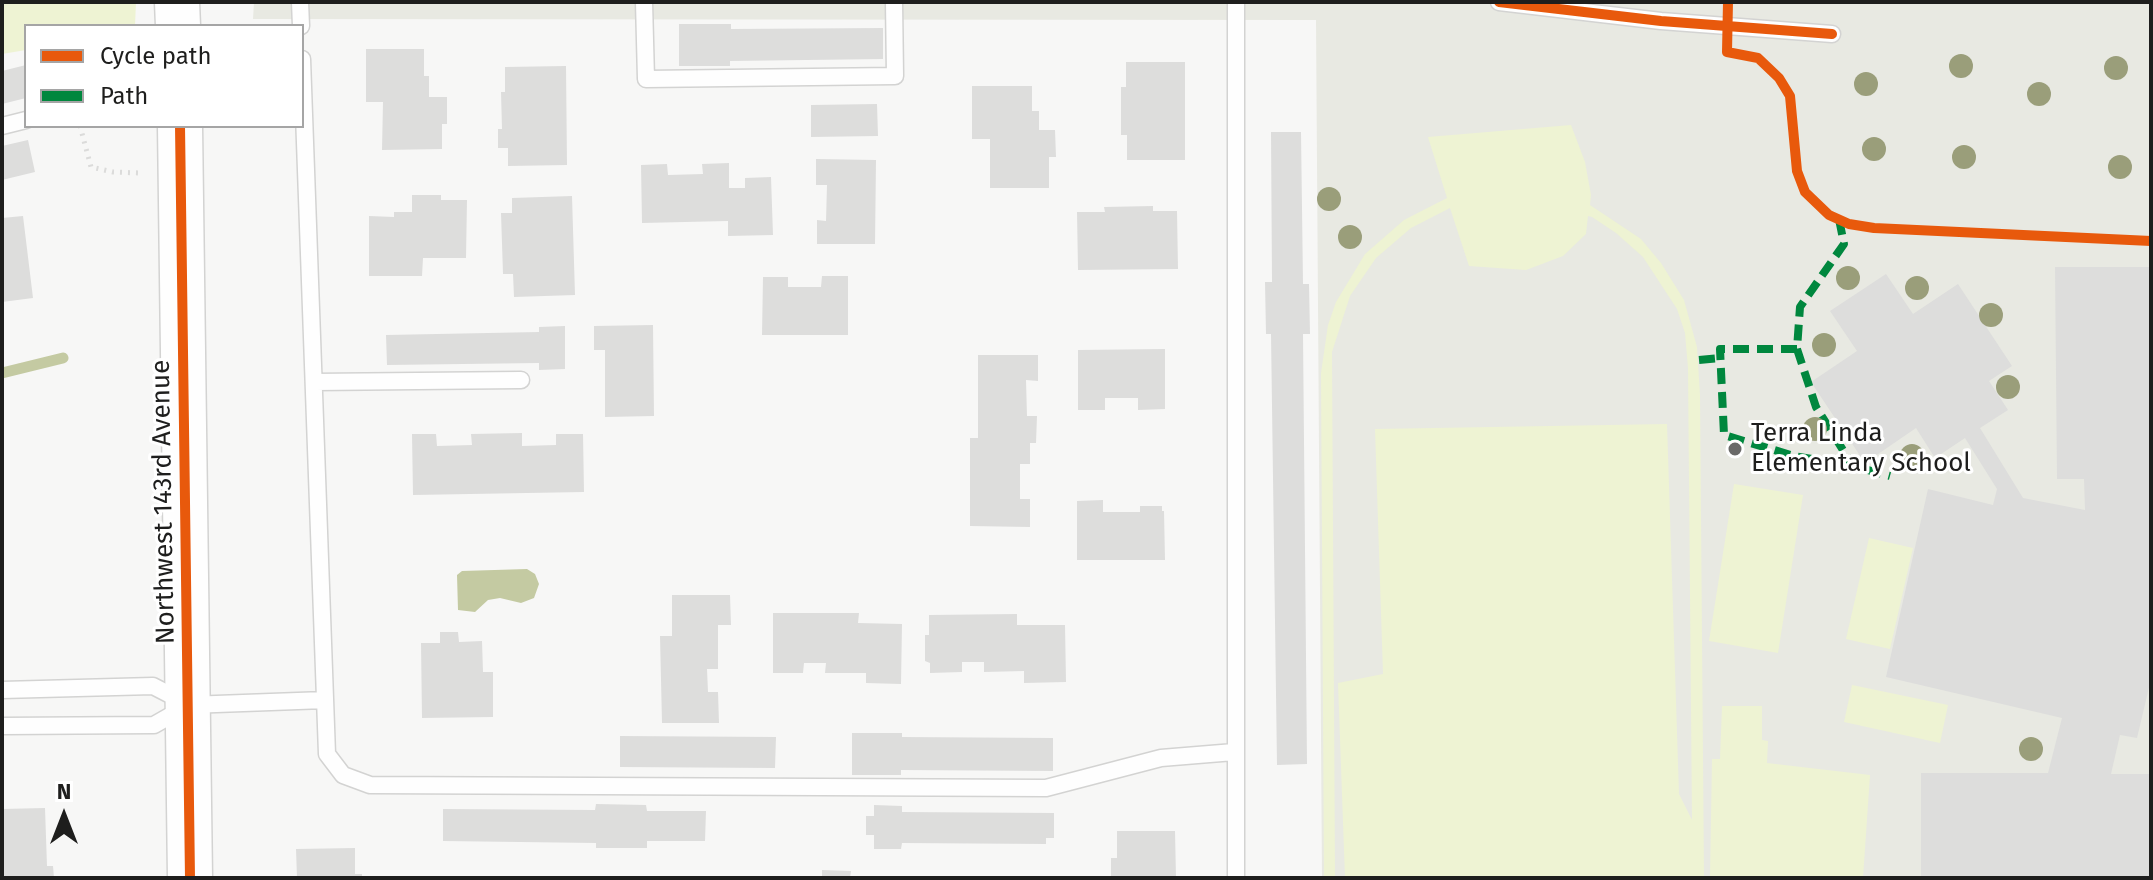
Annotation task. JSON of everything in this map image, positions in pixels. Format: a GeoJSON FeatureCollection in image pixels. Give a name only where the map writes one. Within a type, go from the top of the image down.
{"type":"FeatureCollection","features":[{"type":"Feature","properties":{"kind":"main road"},"geometry":{"type":"LineString","coordinates":[[177,2],[178,24]]}},
{"type":"Feature","properties":{"kind":"main road","name":"Northwest 143rd Avenue"},"geometry":{"type":"LineString","coordinates":[[180,128],[190,878]]}},
{"type":"Feature","properties":{"kind":"lane"},"geometry":{"type":"LineString","coordinates":[[300,2],[301,24]]}},
{"type":"Feature","properties":{"kind":"lane"},"geometry":{"type":"LineString","coordinates":[[644,2],[646,79],[895,76],[894,2]]}},
{"type":"Feature","properties":{"kind":"lane"},"geometry":{"type":"LineString","coordinates":[[1236,2],[1236,878]]}},
{"type":"Feature","properties":{"kind":"lane"},"geometry":{"type":"LineString","coordinates":[[1499,2],[1661,21],[1832,34]]}},
{"type":"Feature","properties":{"kind":"lane"},"geometry":{"type":"LineString","coordinates":[[304,113],[327,754],[343,775],[370,785],[1046,788],[1161,758],[1234,752]]}},
{"type":"Feature","properties":{"kind":"lane"},"geometry":{"type":"LineString","coordinates":[[2,126],[24,120]]}},
{"type":"Feature","properties":{"kind":"lane"},"geometry":{"type":"LineString","coordinates":[[314,382],[521,380]]}},
{"type":"Feature","properties":{"kind":"lane"},"geometry":{"type":"LineString","coordinates":[[2,690],[153,686],[189,705]]}},
{"type":"Feature","properties":{"kind":"lane"},"geometry":{"type":"LineString","coordinates":[[2,726],[154,725],[189,705],[325,700]]}},
{"type":"Feature","properties":{"kind":"path"},"geometry":{"type":"LineString","coordinates":[[81,128],[91,167],[113,172],[181,175]]}},
{"type":"Feature","properties":{"kind":"shaded area"},"geometry":{"type":"Polygon","coordinates":[[[2,2],[136,2],[135,24],[24,24],[24,50],[2,54],[2,2]]]}},
{"type":"Feature","properties":{"kind":"shaded area","name":"Terra Linda Elementary School"},"geometry":{"type":"Polygon","coordinates":[[[254,2],[2151,2],[2151,878],[1322,878],[1316,20],[253,19],[254,2]]]}},
{"type":"Feature","properties":{"kind":"shaded area"},"geometry":{"type":"Polygon","coordinates":[[[1571,125],[1585,162],[1590,205],[1641,239],[1661,263],[1684,300],[1697,347],[1704,878],[1345,878],[1338,683],[1383,674],[1375,429],[1667,424],[1679,794],[1692,820],[1688,368],[1685,333],[1677,309],[1643,257],[1592,217],[1588,216],[1586,234],[1563,256],[1526,270],[1469,266],[1450,208],[1411,228],[1376,258],[1350,296],[1332,352],[1335,878],[1324,878],[1321,373],[1328,325],[1336,302],[1365,254],[1404,220],[1447,198],[1428,137],[1571,125]]]}},
{"type":"Feature","properties":{"kind":"shaded area"},"geometry":{"type":"Polygon","coordinates":[[[1734,484],[1803,495],[1778,653],[1709,641],[1734,484]]]}},
{"type":"Feature","properties":{"kind":"shaded area"},"geometry":{"type":"Polygon","coordinates":[[[1869,538],[1913,548],[1890,649],[1846,639],[1869,538]]]}},
{"type":"Feature","properties":{"kind":"shaded area"},"geometry":{"type":"Polygon","coordinates":[[[527,569],[535,574],[539,584],[534,598],[521,603],[500,598],[488,600],[475,612],[458,610],[457,575],[462,571],[527,569]]]}},
{"type":"Feature","properties":{"kind":"shaded area"},"geometry":{"type":"Polygon","coordinates":[[[1852,685],[1948,705],[1940,743],[1844,722],[1852,685]]]}},
{"type":"Feature","properties":{"kind":"shaded area"},"geometry":{"type":"Polygon","coordinates":[[[1722,706],[1762,706],[1762,740],[1768,741],[1767,763],[1870,775],[1863,878],[1710,878],[1712,759],[1720,759],[1722,706]]]}},
{"type":"Feature","properties":{"kind":"building"},"geometry":{"type":"Polygon","coordinates":[[[679,24],[731,24],[731,29],[883,28],[883,59],[730,61],[730,66],[679,66],[679,24]]]}},
{"type":"Feature","properties":{"kind":"building"},"geometry":{"type":"Polygon","coordinates":[[[366,49],[424,49],[424,76],[429,76],[429,97],[447,97],[447,124],[442,124],[442,149],[382,150],[383,102],[366,102],[366,49]]]}},
{"type":"Feature","properties":{"kind":"building"},"geometry":{"type":"Polygon","coordinates":[[[1126,62],[1185,62],[1185,160],[1127,160],[1127,135],[1121,135],[1121,87],[1126,87],[1126,62]]]}},
{"type":"Feature","properties":{"kind":"building"},"geometry":{"type":"Polygon","coordinates":[[[24,66],[24,98],[2,104],[2,71],[24,66]]]}},
{"type":"Feature","properties":{"kind":"building"},"geometry":{"type":"Polygon","coordinates":[[[566,66],[567,165],[508,166],[508,148],[498,148],[505,67],[566,66]]]}},
{"type":"Feature","properties":{"kind":"building"},"geometry":{"type":"Polygon","coordinates":[[[972,86],[1032,86],[1032,111],[1039,111],[1039,130],[1055,130],[1056,157],[1049,157],[1049,188],[990,188],[990,139],[972,139],[972,86]]]}},
{"type":"Feature","properties":{"kind":"building"},"geometry":{"type":"Polygon","coordinates":[[[877,104],[878,136],[811,137],[811,105],[877,104]]]}},
{"type":"Feature","properties":{"kind":"building"},"geometry":{"type":"Polygon","coordinates":[[[1271,132],[1301,132],[1303,284],[1309,284],[1310,334],[1303,334],[1307,764],[1277,765],[1271,334],[1266,334],[1265,282],[1272,282],[1271,132]]]}},
{"type":"Feature","properties":{"kind":"building"},"geometry":{"type":"Polygon","coordinates":[[[28,140],[35,172],[2,180],[2,146],[28,140]]]}},
{"type":"Feature","properties":{"kind":"building"},"geometry":{"type":"Polygon","coordinates":[[[816,159],[876,160],[875,244],[817,244],[817,220],[826,221],[827,185],[816,185],[816,159]]]}},
{"type":"Feature","properties":{"kind":"building"},"geometry":{"type":"Polygon","coordinates":[[[729,163],[729,188],[745,188],[745,178],[771,177],[773,235],[728,236],[728,221],[642,223],[641,165],[667,164],[668,175],[703,174],[702,164],[729,163]]]}},
{"type":"Feature","properties":{"kind":"building"},"geometry":{"type":"Polygon","coordinates":[[[412,195],[441,195],[441,200],[467,200],[466,258],[423,258],[422,276],[369,276],[369,216],[394,217],[394,212],[412,212],[412,195]]]}},
{"type":"Feature","properties":{"kind":"building"},"geometry":{"type":"Polygon","coordinates":[[[572,196],[575,295],[514,297],[513,274],[503,274],[501,213],[512,213],[512,198],[572,196]]]}},
{"type":"Feature","properties":{"kind":"building"},"geometry":{"type":"Polygon","coordinates":[[[1153,206],[1153,211],[1177,211],[1178,269],[1078,270],[1077,212],[1105,212],[1104,207],[1153,206]]]}},
{"type":"Feature","properties":{"kind":"building"},"geometry":{"type":"Polygon","coordinates":[[[23,216],[33,298],[2,302],[2,218],[23,216]]]}},
{"type":"Feature","properties":{"kind":"building"},"geometry":{"type":"Polygon","coordinates":[[[2055,267],[2151,267],[2151,679],[2137,738],[2120,735],[2111,774],[2151,774],[2151,878],[1921,878],[1921,773],[2048,773],[2062,718],[1886,677],[1928,489],[1993,505],[1997,489],[1965,438],[1935,458],[1916,428],[1865,463],[1811,382],[1857,351],[1830,311],[1886,274],[1913,314],[1958,284],[2012,366],[1989,381],[2008,410],[1980,428],[2023,498],[2085,510],[2084,479],[2057,479],[2055,267]]]}},
{"type":"Feature","properties":{"kind":"building"},"geometry":{"type":"Polygon","coordinates":[[[822,276],[848,276],[848,335],[762,335],[763,277],[788,277],[788,287],[821,287],[822,276]]]}},
{"type":"Feature","properties":{"kind":"building"},"geometry":{"type":"Polygon","coordinates":[[[653,325],[654,416],[605,417],[605,350],[594,350],[594,326],[653,325]]]}},
{"type":"Feature","properties":{"kind":"building"},"geometry":{"type":"Polygon","coordinates":[[[565,326],[565,369],[539,370],[539,363],[387,365],[386,335],[539,332],[539,327],[565,326]]]}},
{"type":"Feature","properties":{"kind":"building"},"geometry":{"type":"Polygon","coordinates":[[[1165,349],[1165,409],[1138,410],[1138,398],[1105,398],[1105,410],[1078,410],[1078,350],[1165,349]]]}},
{"type":"Feature","properties":{"kind":"building"},"geometry":{"type":"Polygon","coordinates":[[[978,355],[1038,355],[1038,381],[1026,380],[1027,416],[1037,416],[1036,443],[1030,443],[1030,464],[1020,464],[1020,499],[1030,499],[1030,527],[970,526],[970,438],[978,438],[978,355]]]}},
{"type":"Feature","properties":{"kind":"building"},"geometry":{"type":"Polygon","coordinates":[[[522,433],[522,446],[556,445],[556,434],[583,434],[584,492],[413,495],[412,434],[436,434],[437,446],[472,445],[471,434],[522,433]]]}},
{"type":"Feature","properties":{"kind":"building"},"geometry":{"type":"Polygon","coordinates":[[[1103,500],[1103,512],[1140,512],[1140,506],[1162,506],[1165,560],[1077,560],[1077,501],[1103,500]]]}},
{"type":"Feature","properties":{"kind":"building"},"geometry":{"type":"Polygon","coordinates":[[[672,595],[730,595],[731,625],[718,625],[718,669],[707,669],[708,692],[718,692],[719,723],[662,723],[660,636],[672,636],[672,595]]]}},
{"type":"Feature","properties":{"kind":"building"},"geometry":{"type":"Polygon","coordinates":[[[773,613],[859,613],[858,623],[902,624],[901,684],[866,683],[866,673],[825,673],[826,663],[804,663],[803,673],[773,673],[773,613]]]}},
{"type":"Feature","properties":{"kind":"building"},"geometry":{"type":"Polygon","coordinates":[[[1017,614],[1017,625],[1065,625],[1066,682],[1024,683],[1024,671],[984,672],[984,662],[962,662],[962,672],[930,673],[930,663],[925,661],[929,615],[1017,614]]]}},
{"type":"Feature","properties":{"kind":"building"},"geometry":{"type":"Polygon","coordinates":[[[440,632],[458,632],[459,642],[482,641],[483,672],[493,672],[493,717],[422,718],[421,643],[440,643],[440,632]]]}},
{"type":"Feature","properties":{"kind":"building"},"geometry":{"type":"Polygon","coordinates":[[[852,733],[902,733],[902,737],[1053,738],[1053,771],[901,770],[901,775],[852,775],[852,733]]]}},
{"type":"Feature","properties":{"kind":"building"},"geometry":{"type":"Polygon","coordinates":[[[620,736],[776,737],[775,768],[620,767],[620,736]]]}},
{"type":"Feature","properties":{"kind":"building"},"geometry":{"type":"Polygon","coordinates":[[[596,804],[646,805],[647,811],[706,811],[705,841],[647,841],[647,848],[596,848],[596,843],[443,841],[443,809],[595,810],[596,804]]]}},
{"type":"Feature","properties":{"kind":"building"},"geometry":{"type":"Polygon","coordinates":[[[874,805],[902,806],[902,812],[1054,813],[1054,838],[1046,838],[1046,844],[902,843],[901,849],[874,849],[874,835],[866,835],[866,816],[874,816],[874,805]]]}},
{"type":"Feature","properties":{"kind":"building"},"geometry":{"type":"Polygon","coordinates":[[[45,808],[47,866],[53,866],[54,878],[2,878],[2,809],[45,808]]]}},
{"type":"Feature","properties":{"kind":"building"},"geometry":{"type":"Polygon","coordinates":[[[1117,831],[1175,831],[1176,878],[1111,878],[1111,858],[1117,858],[1117,831]]]}},
{"type":"Feature","properties":{"kind":"building"},"geometry":{"type":"Polygon","coordinates":[[[355,848],[355,874],[362,874],[362,878],[297,878],[296,849],[355,848]]]}},
{"type":"Feature","properties":{"kind":"building"},"geometry":{"type":"Polygon","coordinates":[[[822,870],[851,871],[850,878],[822,878],[822,870]]]}},
{"type":"Feature","properties":{"kind":"waterway"},"geometry":{"type":"LineString","coordinates":[[2,373],[63,358]]}},
{"type":"Feature","properties":{"kind":"marked path"},"geometry":{"type":"LineString","coordinates":[[1839,219],[1844,244],[1800,307],[1797,349],[1816,407],[1853,466],[1890,476]]}},
{"type":"Feature","properties":{"kind":"marked path"},"geometry":{"type":"LineString","coordinates":[[1797,349],[1720,349],[1724,435],[1794,456],[1853,466]]}},
{"type":"Feature","properties":{"kind":"marked path"},"geometry":{"type":"LineString","coordinates":[[1699,360],[1721,358]]}},
{"type":"Feature","properties":{"kind":"cycle path"},"geometry":{"type":"LineString","coordinates":[[1499,2],[1661,21],[1832,34]]}},
{"type":"Feature","properties":{"kind":"cycle path"},"geometry":{"type":"LineString","coordinates":[[1728,2],[1727,52],[1758,58],[1779,78],[1790,96],[1797,171],[1805,192],[1829,215],[1849,224],[1874,228],[2151,241]]}},
{"type":"Feature","properties":{"kind":"cycle path"},"geometry":{"type":"LineString","coordinates":[[180,128],[190,878]]}},
{"type":"Feature","properties":{"kind":"place","name":"Terra Linda Elementary School"},"geometry":{"type":"Point","coordinates":[1735,449]}}]}
